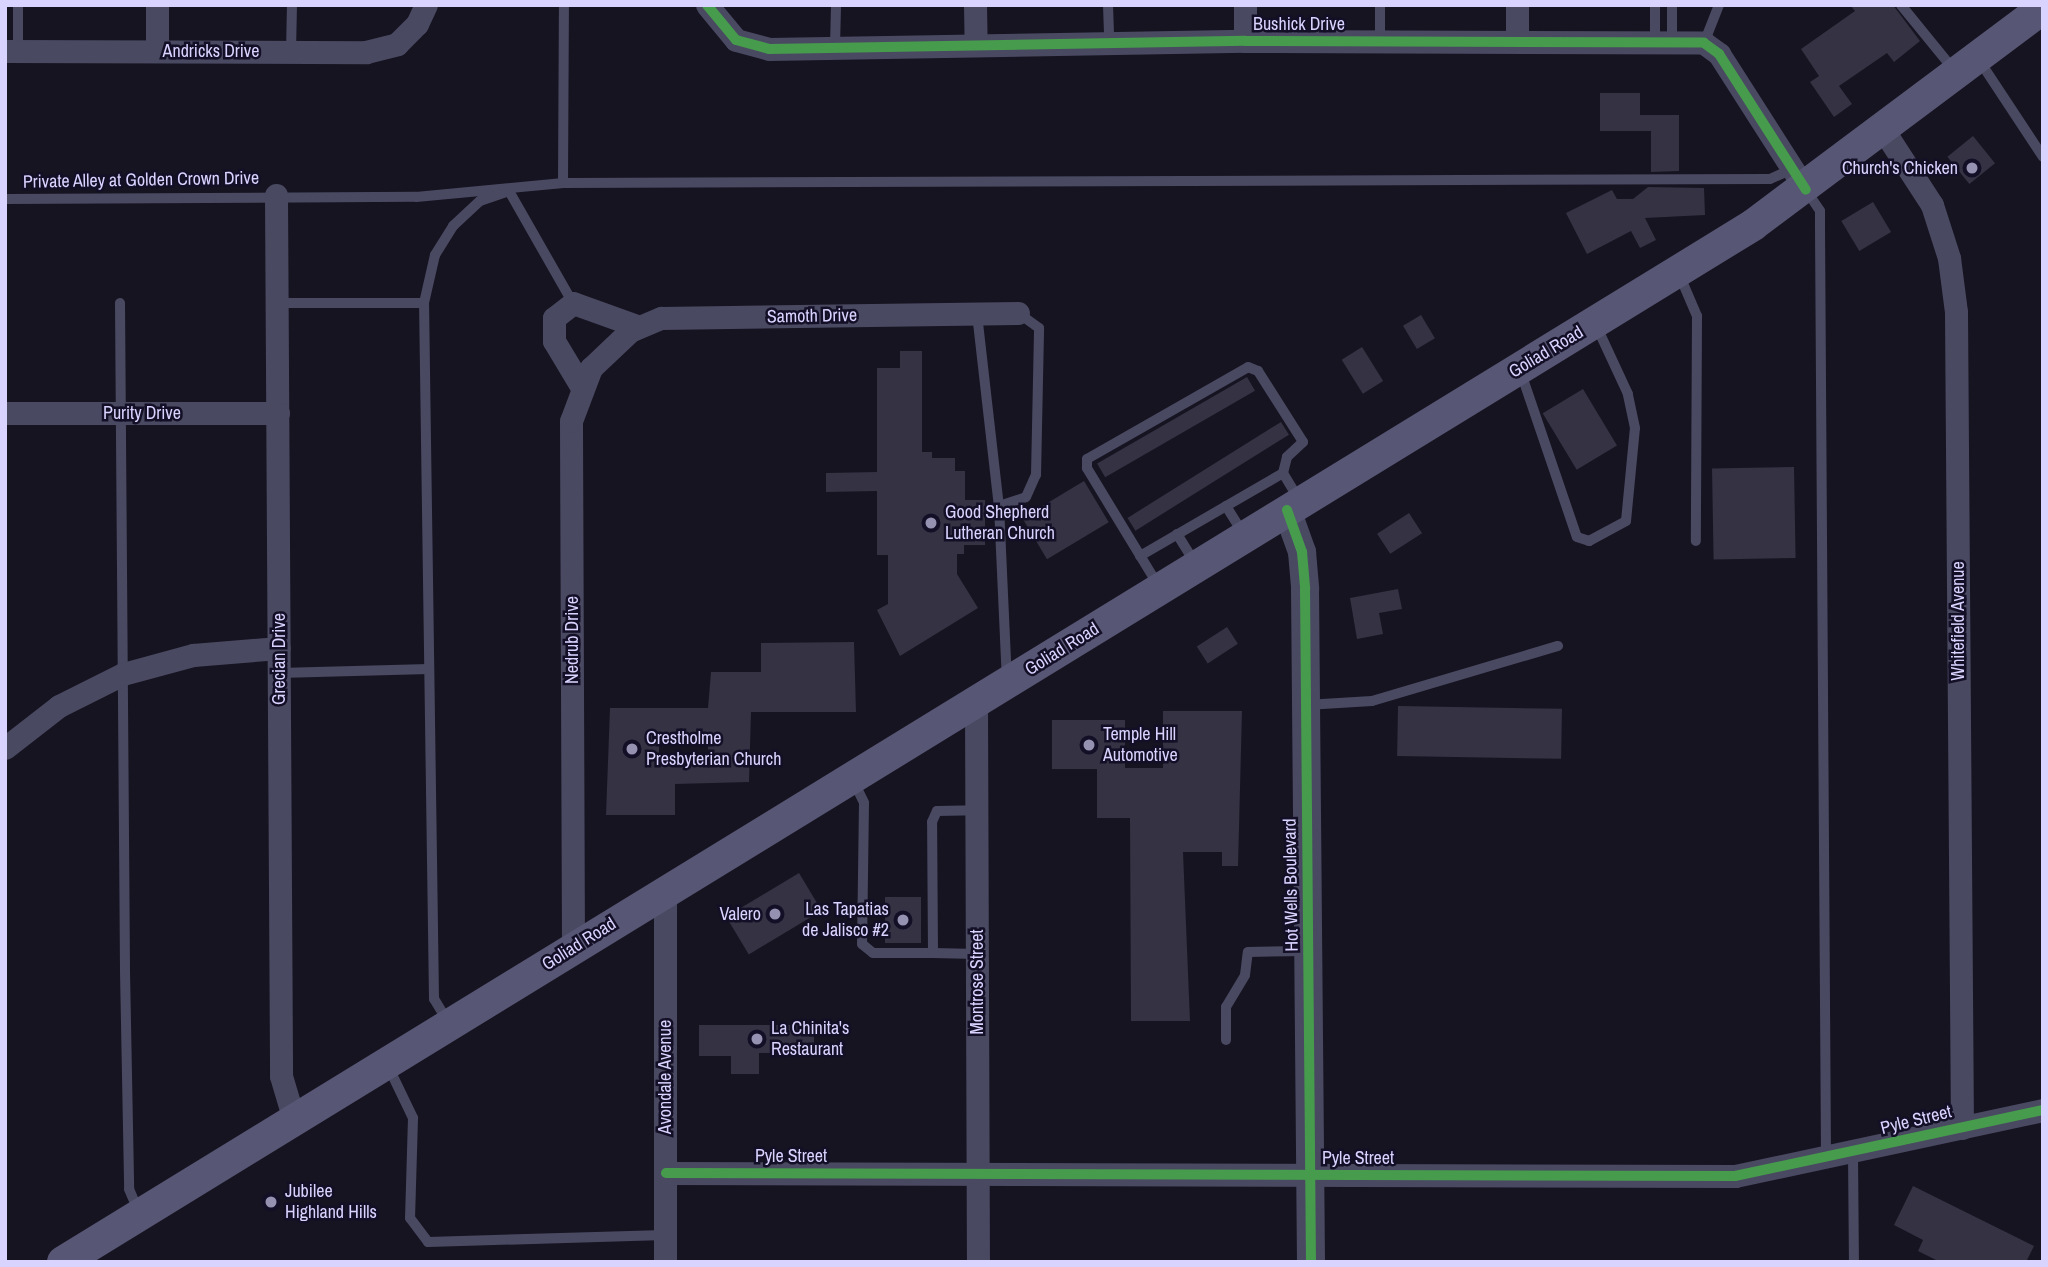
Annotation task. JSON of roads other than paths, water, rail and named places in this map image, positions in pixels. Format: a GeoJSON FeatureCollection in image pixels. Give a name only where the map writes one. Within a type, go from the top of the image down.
{"type":"FeatureCollection","features":[{"type":"Feature","properties":{"kind":"main road","name":"Goliad Road"},"geometry":{"type":"LineString","coordinates":[[63,1262],[1677,272],[1799,179],[1884,131],[2043,8]]}},
{"type":"Feature","properties":{"kind":"street"},"geometry":{"type":"LineString","coordinates":[[157,5],[157,51]]}},
{"type":"Feature","properties":{"kind":"street","name":"Andricks Drive"},"geometry":{"type":"LineString","coordinates":[[12,51],[375,51],[411,33],[426,5]]}},
{"type":"Feature","properties":{"kind":"street","name":"Bushick Drive"},"geometry":{"type":"LineString","coordinates":[[707,5],[720,27],[749,46],[1664,39],[1704,43]]}},
{"type":"Feature","properties":{"kind":"street"},"geometry":{"type":"LineString","coordinates":[[975,5],[976,44]]}},
{"type":"Feature","properties":{"kind":"street"},"geometry":{"type":"LineString","coordinates":[[1245,5],[1245,41]]}},
{"type":"Feature","properties":{"kind":"street"},"geometry":{"type":"LineString","coordinates":[[1517,5],[1517,41]]}},
{"type":"Feature","properties":{"kind":"street"},"geometry":{"type":"LineString","coordinates":[[1704,43],[1719,54],[1799,179]]}},
{"type":"Feature","properties":{"kind":"street","name":"Whitefield Avenue"},"geometry":{"type":"LineString","coordinates":[[1884,131],[1932,205],[1949,258],[1956,313],[1962,1128]]}},
{"type":"Feature","properties":{"kind":"street","name":"Grecian Drive"},"geometry":{"type":"LineString","coordinates":[[276,195],[281,1076],[294,1120]]}},
{"type":"Feature","properties":{"kind":"street"},"geometry":{"type":"LineString","coordinates":[[581,386],[554,341],[554,318],[573,303],[637,326]]}},
{"type":"Feature","properties":{"kind":"street","name":"Samoth Drive"},"geometry":{"type":"LineString","coordinates":[[613,345],[637,326],[661,318],[1018,313]]}},
{"type":"Feature","properties":{"kind":"street","name":"Nedrub Drive"},"geometry":{"type":"LineString","coordinates":[[573,948],[571,421],[581,386],[613,345]]}},
{"type":"Feature","properties":{"kind":"street","name":"Purity Drive"},"geometry":{"type":"LineString","coordinates":[[5,413],[278,413]]}},
{"type":"Feature","properties":{"kind":"street","name":"Hot Wells Boulevard"},"geometry":{"type":"LineString","coordinates":[[1294,506],[1306,589],[1311,1262]]}},
{"type":"Feature","properties":{"kind":"street"},"geometry":{"type":"LineString","coordinates":[[5,748],[59,706],[123,674],[193,655],[279,648]]}},
{"type":"Feature","properties":{"kind":"street","name":"Montrose Street"},"geometry":{"type":"LineString","coordinates":[[976,702],[978,1262]]}},
{"type":"Feature","properties":{"kind":"street","name":"Avondale Avenue"},"geometry":{"type":"LineString","coordinates":[[665,892],[665,1262]]}},
{"type":"Feature","properties":{"kind":"street","name":"Pyle Street"},"geometry":{"type":"LineString","coordinates":[[666,1173],[1680,1178],[1769,1172],[2043,1110]]}},
{"type":"Feature","properties":{"kind":"lane"},"geometry":{"type":"LineString","coordinates":[[12,51],[18,5]]}},
{"type":"Feature","properties":{"kind":"lane"},"geometry":{"type":"LineString","coordinates":[[291,52],[292,5]]}},
{"type":"Feature","properties":{"kind":"lane"},"geometry":{"type":"LineString","coordinates":[[563,183],[564,5]]}},
{"type":"Feature","properties":{"kind":"lane"},"geometry":{"type":"LineString","coordinates":[[835,47],[836,5]]}},
{"type":"Feature","properties":{"kind":"lane"},"geometry":{"type":"LineString","coordinates":[[1108,5],[1108,43]]}},
{"type":"Feature","properties":{"kind":"lane"},"geometry":{"type":"LineString","coordinates":[[1380,5],[1380,41]]}},
{"type":"Feature","properties":{"kind":"lane"},"geometry":{"type":"LineString","coordinates":[[1655,5],[1664,39]]}},
{"type":"Feature","properties":{"kind":"lane"},"geometry":{"type":"LineString","coordinates":[[1664,39],[1672,5]]}},
{"type":"Feature","properties":{"kind":"lane"},"geometry":{"type":"LineString","coordinates":[[1704,43],[1719,5]]}},
{"type":"Feature","properties":{"kind":"lane"},"geometry":{"type":"LineString","coordinates":[[1901,5],[1968,66],[2043,157]]}},
{"type":"Feature","properties":{"kind":"lane"},"geometry":{"type":"LineString","coordinates":[[450,1024],[434,999],[424,303],[435,256],[453,226],[480,201],[509,191],[563,183],[1799,179],[1820,211],[1826,1160]]}},
{"type":"Feature","properties":{"kind":"lane"},"geometry":{"type":"LineString","coordinates":[[509,191],[573,303]]}},
{"type":"Feature","properties":{"kind":"lane","name":"Private Alley at Golden Crown Drive"},"geometry":{"type":"LineString","coordinates":[[5,199],[509,191]]}},
{"type":"Feature","properties":{"kind":"lane"},"geometry":{"type":"LineString","coordinates":[[1677,272],[1697,316],[1696,541]]}},
{"type":"Feature","properties":{"kind":"lane"},"geometry":{"type":"LineString","coordinates":[[120,303],[130,1189],[140,1215]]}},
{"type":"Feature","properties":{"kind":"lane"},"geometry":{"type":"LineString","coordinates":[[277,303],[424,303]]}},
{"type":"Feature","properties":{"kind":"lane"},"geometry":{"type":"LineString","coordinates":[[999,506],[1026,497],[1036,475],[1038,328],[1018,313]]}},
{"type":"Feature","properties":{"kind":"lane"},"geometry":{"type":"LineString","coordinates":[[977,314],[999,506],[1001,644],[1007,682]]}},
{"type":"Feature","properties":{"kind":"lane"},"geometry":{"type":"LineString","coordinates":[[1520,368],[1577,537],[1589,541],[1626,521],[1635,428],[1628,394],[1595,322]]}},
{"type":"Feature","properties":{"kind":"lane"},"geometry":{"type":"LineString","coordinates":[[1160,589],[1087,468],[1087,459],[1248,367],[1258,371],[1303,442],[1287,457],[1283,473],[1294,506]]}},
{"type":"Feature","properties":{"kind":"lane"},"geometry":{"type":"LineString","coordinates":[[1140,556],[1283,473]]}},
{"type":"Feature","properties":{"kind":"lane"},"geometry":{"type":"LineString","coordinates":[[1226,506],[1245,536]]}},
{"type":"Feature","properties":{"kind":"lane"},"geometry":{"type":"LineString","coordinates":[[1177,534],[1197,566]]}},
{"type":"Feature","properties":{"kind":"lane"},"geometry":{"type":"LineString","coordinates":[[1306,705],[1372,701],[1558,646]]}},
{"type":"Feature","properties":{"kind":"lane"},"geometry":{"type":"LineString","coordinates":[[279,673],[429,670]]}},
{"type":"Feature","properties":{"kind":"lane"},"geometry":{"type":"LineString","coordinates":[[852,778],[864,803],[862,944],[873,953],[977,954]]}},
{"type":"Feature","properties":{"kind":"lane"},"geometry":{"type":"LineString","coordinates":[[933,953],[932,822],[937,811],[976,810]]}},
{"type":"Feature","properties":{"kind":"lane"},"geometry":{"type":"LineString","coordinates":[[1226,1040],[1226,1007],[1245,975],[1248,952],[1309,951]]}},
{"type":"Feature","properties":{"kind":"lane"},"geometry":{"type":"LineString","coordinates":[[386,1063],[413,1118],[410,1218],[428,1242],[665,1235]]}},
{"type":"Feature","properties":{"kind":"lane"},"geometry":{"type":"LineString","coordinates":[[1853,1154],[1854,1262]]}},
{"type":"Feature","properties":{"kind":"place","name":"Church's Chicken"},"geometry":{"type":"Point","coordinates":[1972,168]}},
{"type":"Feature","properties":{"kind":"place","name":"Good Shepherd Lutheran Church"},"geometry":{"type":"Point","coordinates":[931,523]}},
{"type":"Feature","properties":{"kind":"place","name":"Temple Hill Automotive"},"geometry":{"type":"Point","coordinates":[1089,745]}},
{"type":"Feature","properties":{"kind":"place","name":"Crestholme Presbyterian Church"},"geometry":{"type":"Point","coordinates":[632,749]}},
{"type":"Feature","properties":{"kind":"place","name":"Valero"},"geometry":{"type":"Point","coordinates":[775,914]}},
{"type":"Feature","properties":{"kind":"place","name":"Las Tapatias de Jalisco #2"},"geometry":{"type":"Point","coordinates":[903,920]}},
{"type":"Feature","properties":{"kind":"place","name":"La Chinita's Restaurant"},"geometry":{"type":"Point","coordinates":[757,1039]}},
{"type":"Feature","properties":{"kind":"place","name":"Jubilee Highland Hills"},"geometry":{"type":"Point","coordinates":[271,1202]}}]}
